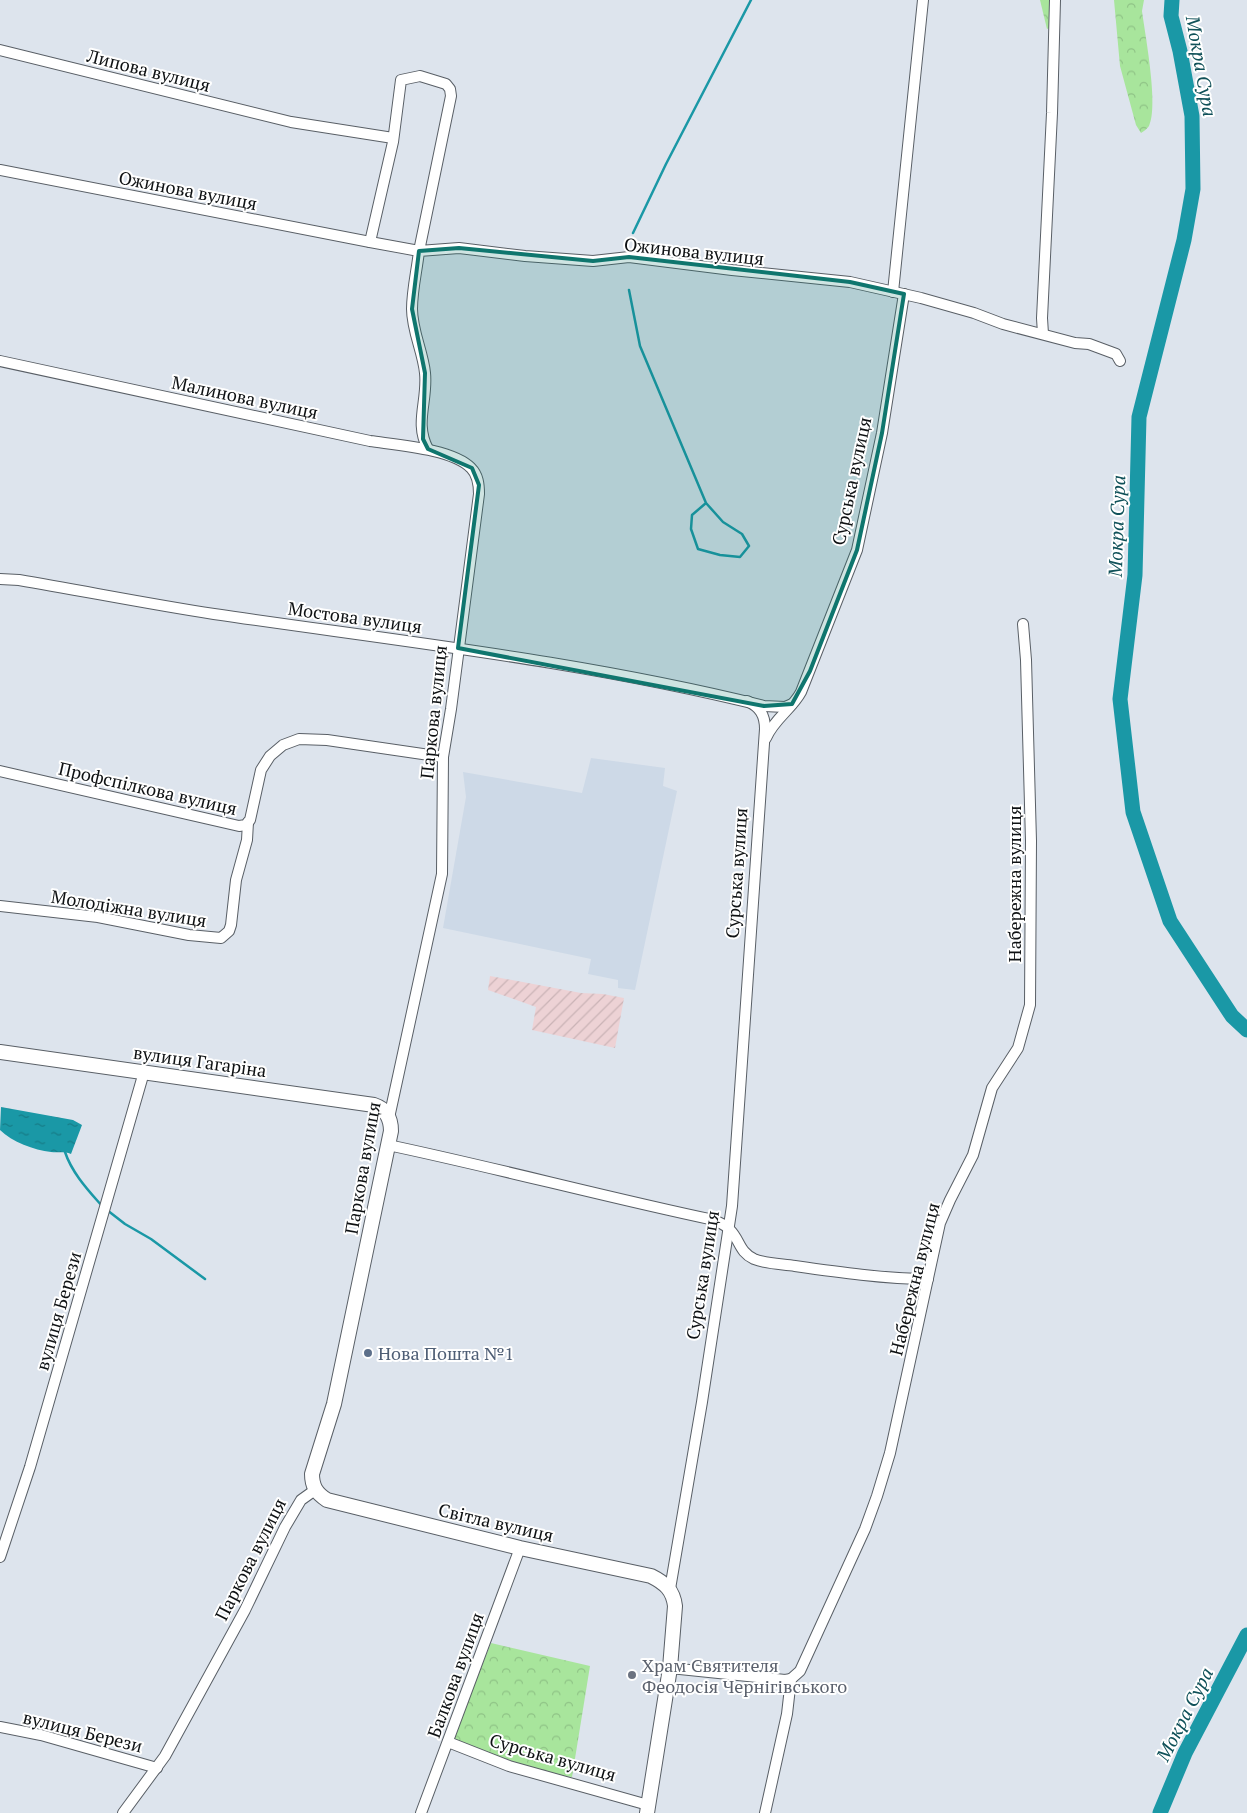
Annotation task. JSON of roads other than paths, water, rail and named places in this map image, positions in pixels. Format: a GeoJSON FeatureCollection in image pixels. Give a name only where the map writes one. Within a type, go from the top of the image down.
{"type":"FeatureCollection","features":[{"type":"Feature","properties":{"kind":"street"},"geometry":{"type":"LineString","coordinates":[[893,292],[923,0]]}},
{"type":"Feature","properties":{"kind":"street"},"geometry":{"type":"LineString","coordinates":[[1043,334],[1042,318],[1052,113],[1055,0]]}},
{"type":"Feature","properties":{"kind":"street","name":"Липова вулиця"},"geometry":{"type":"LineString","coordinates":[[0,50],[291,122],[393,138]]}},
{"type":"Feature","properties":{"kind":"street"},"geometry":{"type":"LineString","coordinates":[[370,242],[393,138],[402,80],[420,76],[446,84],[450,89],[451,96],[419,251],[412,309],[425,373],[420,428],[422,439],[428,449]]}},
{"type":"Feature","properties":{"kind":"street","name":"Ожинова вулиця"},"geometry":{"type":"LineString","coordinates":[[0,170],[419,251],[459,248],[525,256],[593,261],[629,257],[850,282],[904,294],[974,313],[1003,324],[1075,343],[1089,344],[1116,354],[1120,361]]}},
{"type":"Feature","properties":{"kind":"street","name":"Сурська вулиця"},"geometry":{"type":"LineString","coordinates":[[763,745],[770,728],[798,699],[857,550],[882,433],[904,294]]}},
{"type":"Feature","properties":{"kind":"street","name":"Малинова вулиця"},"geometry":{"type":"LineString","coordinates":[[0,361],[370,441],[428,449],[462,461],[472,468],[476,476]]}},
{"type":"Feature","properties":{"kind":"street","name":"Паркова вулиця"},"geometry":{"type":"LineString","coordinates":[[123,1813],[165,1756],[245,1610],[285,1527],[301,1500],[315,1490],[312,1474],[334,1404],[391,1132],[389,1118],[442,874],[443,757],[479,494],[476,476]]}},
{"type":"Feature","properties":{"kind":"street","name":"Мостова вулиця"},"geometry":{"type":"LineString","coordinates":[[0,579],[19,580],[212,614],[458,648],[595,671],[775,707],[792,704]]}},
{"type":"Feature","properties":{"kind":"street","name":"Набережна вулиця"},"geometry":{"type":"LineString","coordinates":[[765,1813],[787,1714],[791,1679],[800,1671],[865,1529],[890,1453],[940,1222],[973,1156],[992,1088],[1018,1048],[1030,1005],[1030,832],[1026,660],[1023,624]]}},
{"type":"Feature","properties":{"kind":"street","name":"Сурська вулиця"},"geometry":{"type":"LineString","coordinates":[[448,1742],[509,1766],[648,1809],[670,1668],[676,1606],[670,1589],[702,1402],[732,1206],[765,722],[763,715],[754,704],[747,701]]}},
{"type":"Feature","properties":{"kind":"street","name":"Профспілкова вулиця"},"geometry":{"type":"LineString","coordinates":[[0,771],[235,826],[243,826],[248,822],[252,812],[261,770],[270,756],[283,745],[299,739],[327,740],[443,757]]}},
{"type":"Feature","properties":{"kind":"street","name":"Молодіжна вулиця"},"geometry":{"type":"LineString","coordinates":[[0,906],[98,918],[190,935],[222,938],[226,935],[231,925],[236,880],[247,840],[248,822]]}},
{"type":"Feature","properties":{"kind":"street","name":"вулиця Гагаріна"},"geometry":{"type":"LineString","coordinates":[[0,1052],[374,1105],[382,1108],[389,1118]]}},
{"type":"Feature","properties":{"kind":"street","name":"вулиця Берези"},"geometry":{"type":"LineString","coordinates":[[0,1558],[30,1466],[144,1072]]}},
{"type":"Feature","properties":{"kind":"street"},"geometry":{"type":"LineString","coordinates":[[388,1145],[714,1220],[728,1228],[746,1254],[762,1261],[928,1280]]}},
{"type":"Feature","properties":{"kind":"street","name":"Світла вулиця"},"geometry":{"type":"LineString","coordinates":[[315,1490],[327,1500],[520,1548],[651,1576],[662,1581],[670,1589]]}},
{"type":"Feature","properties":{"kind":"street","name":"Балкова вулиця"},"geometry":{"type":"LineString","coordinates":[[421,1813],[520,1548]]}},
{"type":"Feature","properties":{"kind":"street"},"geometry":{"type":"LineString","coordinates":[[670,1668],[785,1680],[791,1679]]}},
{"type":"Feature","properties":{"kind":"street","name":"вулиця Берези"},"geometry":{"type":"LineString","coordinates":[[0,1727],[41,1735],[157,1768]]}},
{"type":"Feature","properties":{"kind":"water"},"geometry":{"type":"Polygon","coordinates":[[[1,1107],[73,1120],[82,1125],[71,1154],[51,1152],[24,1145],[5,1134],[0,1130],[1,1107]]]}},
{"type":"Feature","properties":{"kind":"waterway"},"geometry":{"type":"LineString","coordinates":[[633,233],[666,164],[751,0]]}},
{"type":"Feature","properties":{"kind":"waterway","name":"Мокра Сура"},"geometry":{"type":"LineString","coordinates":[[1172,0],[1171,16],[1180,51],[1192,116],[1193,189],[1184,240],[1139,417],[1135,575],[1120,699],[1133,812],[1170,921],[1232,1016],[1247,1030]]}},
{"type":"Feature","properties":{"kind":"waterway"},"geometry":{"type":"LineString","coordinates":[[629,290],[640,346],[706,503],[723,522],[742,534],[749,546],[740,557],[720,555],[698,549],[691,529],[692,515],[706,503]]}},
{"type":"Feature","properties":{"kind":"waterway"},"geometry":{"type":"LineString","coordinates":[[65,1152],[76,1174],[102,1206]]}},
{"type":"Feature","properties":{"kind":"waterway"},"geometry":{"type":"LineString","coordinates":[[107,1210],[125,1224],[151,1239],[205,1279]]}},
{"type":"Feature","properties":{"kind":"waterway","name":"Мокра Сура"},"geometry":{"type":"LineString","coordinates":[[1160,1813],[1185,1753],[1247,1635]]}},
{"type":"Feature","properties":{"kind":"place","name":"Нова Пошта №1"},"geometry":{"type":"Point","coordinates":[368,1353]}},
{"type":"Feature","properties":{"kind":"place","name":"Храм Святителя Феодосія Чернігівського"},"geometry":{"type":"Point","coordinates":[632,1675]}}]}
